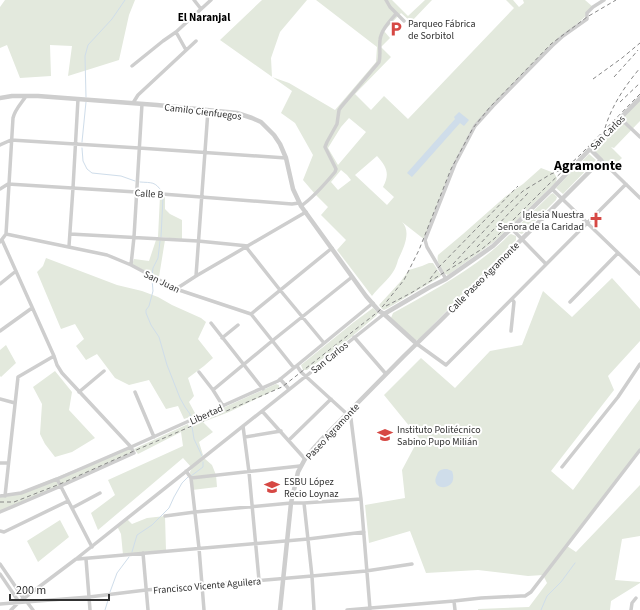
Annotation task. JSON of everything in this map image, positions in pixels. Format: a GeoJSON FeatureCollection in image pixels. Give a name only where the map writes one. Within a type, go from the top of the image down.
{"type":"FeatureCollection","features":[{"type":"Feature","properties":{"kind":"street"},"geometry":{"type":"LineString","coordinates":[[194,0],[201,9]]}},
{"type":"Feature","properties":{"kind":"street"},"geometry":{"type":"LineString","coordinates":[[132,66],[176,32],[211,0]]}},
{"type":"Feature","properties":{"kind":"street"},"geometry":{"type":"LineString","coordinates":[[386,0],[390,7],[404,21]]}},
{"type":"Feature","properties":{"kind":"street"},"geometry":{"type":"LineString","coordinates":[[446,279],[427,247],[425,240],[455,164],[475,126],[517,81],[563,36],[587,19],[587,13],[604,0]]}},
{"type":"Feature","properties":{"kind":"street"},"geometry":{"type":"LineString","coordinates":[[300,204],[308,201],[335,172],[336,169],[326,147],[327,142],[337,124],[339,110],[378,62],[380,55],[379,43],[381,35],[396,14]]}},
{"type":"Feature","properties":{"kind":"street"},"geometry":{"type":"LineString","coordinates":[[176,32],[186,50]]}},
{"type":"Feature","properties":{"kind":"street"},"geometry":{"type":"LineString","coordinates":[[133,103],[138,95],[196,41]]}},
{"type":"Feature","properties":{"kind":"street"},"geometry":{"type":"LineString","coordinates":[[0,512],[61,486],[133,453],[134,451],[132,447],[62,373],[57,365],[1,239],[6,234],[13,118],[15,109],[26,96]]}},
{"type":"Feature","properties":{"kind":"street","name":"Camilo Cienfuegos"},"geometry":{"type":"LineString","coordinates":[[0,98],[26,96],[133,103],[237,113],[261,122],[274,135],[280,144],[286,158],[293,189],[300,204],[352,276],[379,311],[417,344],[446,365],[512,298]]}},
{"type":"Feature","properties":{"kind":"street","name":"San Carlos"},"geometry":{"type":"LineString","coordinates":[[11,610],[19,602],[25,600],[384,314],[446,279],[493,246],[552,189],[640,98]]}},
{"type":"Feature","properties":{"kind":"street"},"geometry":{"type":"LineString","coordinates":[[69,246],[78,99]]}},
{"type":"Feature","properties":{"kind":"street"},"geometry":{"type":"LineString","coordinates":[[131,265],[142,104]]}},
{"type":"Feature","properties":{"kind":"street"},"geometry":{"type":"LineString","coordinates":[[196,276],[208,110]]}},
{"type":"Feature","properties":{"kind":"street"},"geometry":{"type":"LineString","coordinates":[[620,118],[640,137]]}},
{"type":"Feature","properties":{"kind":"street"},"geometry":{"type":"LineString","coordinates":[[0,145],[11,140],[286,158]]}},
{"type":"Feature","properties":{"kind":"street"},"geometry":{"type":"LineString","coordinates":[[590,149],[639,196]]}},
{"type":"Feature","properties":{"kind":"street","name":"Calle Paseo Agramonte"},"geometry":{"type":"LineString","coordinates":[[417,344],[601,160]]}},
{"type":"Feature","properties":{"kind":"street"},"geometry":{"type":"LineString","coordinates":[[0,189],[8,184]]}},
{"type":"Feature","properties":{"kind":"street","name":"Calle B"},"geometry":{"type":"LineString","coordinates":[[8,184],[300,204]]}},
{"type":"Feature","properties":{"kind":"street"},"geometry":{"type":"LineString","coordinates":[[511,331],[514,302],[512,298],[626,184]]}},
{"type":"Feature","properties":{"kind":"street"},"geometry":{"type":"LineString","coordinates":[[552,189],[640,274]]}},
{"type":"Feature","properties":{"kind":"street"},"geometry":{"type":"LineString","coordinates":[[176,289],[306,212]]}},
{"type":"Feature","properties":{"kind":"street"},"geometry":{"type":"LineString","coordinates":[[512,228],[546,264]]}},
{"type":"Feature","properties":{"kind":"street","name":"San Juan"},"geometry":{"type":"LineString","coordinates":[[6,234],[107,255],[131,265],[176,289],[251,314]]}},
{"type":"Feature","properties":{"kind":"street"},"geometry":{"type":"LineString","coordinates":[[70,234],[198,241],[247,246],[280,290],[324,343]]}},
{"type":"Feature","properties":{"kind":"street"},"geometry":{"type":"LineString","coordinates":[[332,248],[251,314],[295,367],[331,399],[349,412],[361,499],[370,609]]}},
{"type":"Feature","properties":{"kind":"street"},"geometry":{"type":"LineString","coordinates":[[570,302],[618,253]]}},
{"type":"Feature","properties":{"kind":"street"},"geometry":{"type":"LineString","coordinates":[[0,284],[16,271]]}},
{"type":"Feature","properties":{"kind":"street"},"geometry":{"type":"LineString","coordinates":[[213,390],[352,276]]}},
{"type":"Feature","properties":{"kind":"street","name":"Libertad"},"geometry":{"type":"LineString","coordinates":[[0,496],[21,493],[57,479],[262,389],[280,379],[373,303]]}},
{"type":"Feature","properties":{"kind":"street"},"geometry":{"type":"LineString","coordinates":[[0,331],[32,308]]}},
{"type":"Feature","properties":{"kind":"street"},"geometry":{"type":"LineString","coordinates":[[211,323],[262,389]]}},
{"type":"Feature","properties":{"kind":"street"},"geometry":{"type":"LineString","coordinates":[[222,338],[238,325]]}},
{"type":"Feature","properties":{"kind":"street"},"geometry":{"type":"LineString","coordinates":[[354,337],[386,374]]}},
{"type":"Feature","properties":{"kind":"street","name":"Paseo Agramonte"},"geometry":{"type":"LineString","coordinates":[[280,610],[291,503],[300,466],[314,448],[417,344]]}},
{"type":"Feature","properties":{"kind":"street"},"geometry":{"type":"LineString","coordinates":[[5,496],[18,377],[54,356]]}},
{"type":"Feature","properties":{"kind":"street"},"geometry":{"type":"LineString","coordinates":[[562,467],[618,396],[640,364]]}},
{"type":"Feature","properties":{"kind":"street"},"geometry":{"type":"LineString","coordinates":[[79,392],[104,371]]}},
{"type":"Feature","properties":{"kind":"street"},"geometry":{"type":"LineString","coordinates":[[199,372],[223,406]]}},
{"type":"Feature","properties":{"kind":"street"},"geometry":{"type":"LineString","coordinates":[[280,379],[289,389]]}},
{"type":"Feature","properties":{"kind":"street"},"geometry":{"type":"LineString","coordinates":[[135,392],[154,437]]}},
{"type":"Feature","properties":{"kind":"street"},"geometry":{"type":"LineString","coordinates":[[0,399],[15,402]]}},
{"type":"Feature","properties":{"kind":"street"},"geometry":{"type":"LineString","coordinates":[[289,440],[331,399]]}},
{"type":"Feature","properties":{"kind":"street"},"geometry":{"type":"LineString","coordinates":[[262,411],[305,459]]}},
{"type":"Feature","properties":{"kind":"street"},"geometry":{"type":"LineString","coordinates":[[244,426],[259,580]]}},
{"type":"Feature","properties":{"kind":"street"},"geometry":{"type":"LineString","coordinates":[[245,437],[281,431]]}},
{"type":"Feature","properties":{"kind":"street"},"geometry":{"type":"LineString","coordinates":[[347,610],[528,595],[640,450]]}},
{"type":"Feature","properties":{"kind":"street"},"geometry":{"type":"LineString","coordinates":[[0,463],[8,463]]}},
{"type":"Feature","properties":{"kind":"street"},"geometry":{"type":"LineString","coordinates":[[190,478],[300,466]]}},
{"type":"Feature","properties":{"kind":"street"},"geometry":{"type":"LineString","coordinates":[[186,471],[190,478],[199,548],[204,610]]}},
{"type":"Feature","properties":{"kind":"street"},"geometry":{"type":"LineString","coordinates":[[57,479],[92,547]]}},
{"type":"Feature","properties":{"kind":"street"},"geometry":{"type":"LineString","coordinates":[[72,508],[100,493]]}},
{"type":"Feature","properties":{"kind":"street"},"geometry":{"type":"LineString","coordinates":[[166,516],[252,506],[361,499]]}},
{"type":"Feature","properties":{"kind":"street"},"geometry":{"type":"LineString","coordinates":[[0,531],[4,532],[68,501]]}},
{"type":"Feature","properties":{"kind":"street"},"geometry":{"type":"LineString","coordinates":[[304,503],[314,610]]}},
{"type":"Feature","properties":{"kind":"street"},"geometry":{"type":"LineString","coordinates":[[76,559],[287,541],[364,532]]}},
{"type":"Feature","properties":{"kind":"street"},"geometry":{"type":"LineString","coordinates":[[143,553],[148,610]]}},
{"type":"Feature","properties":{"kind":"street"},"geometry":{"type":"LineString","coordinates":[[86,559],[90,610]]}},
{"type":"Feature","properties":{"kind":"street"},"geometry":{"type":"LineString","coordinates":[[0,564],[33,610]]}},
{"type":"Feature","properties":{"kind":"street","name":"Francisco Vicente Aguilera"},"geometry":{"type":"LineString","coordinates":[[25,600],[89,597],[146,590],[366,571],[412,564]]}},
{"type":"Feature","properties":{"kind":"street"},"geometry":{"type":"LineString","coordinates":[[0,574],[19,602],[0,604]]}},
{"type":"Feature","properties":{"kind":"street"},"geometry":{"type":"LineString","coordinates":[[631,610],[632,603],[636,598]]}},
{"type":"Feature","properties":{"kind":"street"},"geometry":{"type":"LineString","coordinates":[[454,601],[455,610]]}},
{"type":"Feature","properties":{"kind":"shaded area"},"geometry":{"type":"Polygon","coordinates":[[[5,0],[135,0],[129,15],[119,60],[68,76],[72,46],[50,45],[51,76],[20,78],[7,45],[0,48],[0,7],[5,0]]]}},
{"type":"Feature","properties":{"kind":"shaded area"},"geometry":{"type":"Polygon","coordinates":[[[262,0],[307,0],[280,32],[271,58],[272,77],[220,40],[262,0]]]}},
{"type":"Feature","properties":{"kind":"shaded area"},"geometry":{"type":"Polygon","coordinates":[[[316,0],[392,0],[408,16],[425,0],[432,0],[411,22],[401,13],[384,31],[390,38],[381,47],[391,57],[355,94],[371,110],[384,96],[408,119],[514,8],[506,0],[513,0],[519,7],[524,3],[523,0],[585,0],[593,7],[586,16],[563,36],[473,128],[451,169],[425,240],[402,222],[405,226],[406,241],[394,271],[372,296],[337,250],[346,240],[321,215],[328,207],[303,180],[313,155],[295,123],[281,113],[292,91],[272,77],[289,83],[335,110],[376,62],[377,47],[316,0]],[[349,118],[341,127],[328,148],[338,165],[366,132],[349,118]],[[377,156],[355,175],[387,205],[394,197],[383,187],[387,174],[385,167],[377,156]],[[341,170],[331,182],[338,190],[351,180],[341,170]]]}},
{"type":"Feature","properties":{"kind":"shaded area"},"geometry":{"type":"Polygon","coordinates":[[[640,98],[640,121],[614,148],[611,147],[622,158],[610,169],[590,149],[640,98]]]}},
{"type":"Feature","properties":{"kind":"shaded area"},"geometry":{"type":"Polygon","coordinates":[[[589,154],[596,160],[563,194],[556,188],[589,154]]]}},
{"type":"Feature","properties":{"kind":"shaded area"},"geometry":{"type":"Polygon","coordinates":[[[541,168],[554,173],[557,178],[556,182],[494,242],[448,275],[445,274],[438,263],[438,255],[541,168]]]}},
{"type":"Feature","properties":{"kind":"shaded area"},"geometry":{"type":"Polygon","coordinates":[[[553,193],[557,197],[556,200],[522,234],[519,233],[515,229],[553,193]]]}},
{"type":"Feature","properties":{"kind":"shaded area"},"geometry":{"type":"Polygon","coordinates":[[[160,196],[165,197],[165,209],[170,214],[182,220],[182,239],[158,237],[160,196]]]}},
{"type":"Feature","properties":{"kind":"shaded area"},"geometry":{"type":"Polygon","coordinates":[[[511,234],[516,236],[516,240],[419,339],[415,340],[391,318],[393,313],[469,268],[511,234]]]}},
{"type":"Feature","properties":{"kind":"shaded area"},"geometry":{"type":"Polygon","coordinates":[[[156,240],[165,240],[159,277],[132,265],[134,259],[149,261],[156,240]]]}},
{"type":"Feature","properties":{"kind":"shaded area"},"geometry":{"type":"Polygon","coordinates":[[[46,258],[117,285],[142,291],[158,297],[201,318],[206,322],[198,339],[213,358],[188,378],[194,396],[189,402],[196,415],[184,419],[178,406],[166,409],[149,380],[129,385],[115,378],[97,354],[86,360],[76,346],[84,339],[75,324],[61,329],[37,272],[43,266],[46,258]]]}},
{"type":"Feature","properties":{"kind":"shaded area"},"geometry":{"type":"Polygon","coordinates":[[[433,263],[441,275],[440,277],[388,308],[384,310],[382,309],[379,305],[409,270],[433,263]]]}},
{"type":"Feature","properties":{"kind":"shaded area"},"geometry":{"type":"Polygon","coordinates":[[[612,278],[640,309],[640,341],[608,376],[614,390],[551,471],[573,490],[640,399],[640,450],[567,546],[576,552],[640,485],[640,536],[622,539],[615,580],[640,583],[611,601],[610,610],[478,610],[529,607],[547,583],[543,575],[528,576],[478,570],[426,573],[410,531],[369,543],[365,505],[405,498],[402,470],[419,438],[384,395],[421,358],[455,388],[490,351],[522,345],[543,291],[572,317],[612,278]]]}},
{"type":"Feature","properties":{"kind":"shaded area"},"geometry":{"type":"Polygon","coordinates":[[[373,308],[378,313],[376,316],[343,344],[307,370],[303,370],[301,365],[373,308]]]}},
{"type":"Feature","properties":{"kind":"shaded area"},"geometry":{"type":"Polygon","coordinates":[[[6,345],[16,363],[1,377],[0,350],[6,345]]]}},
{"type":"Feature","properties":{"kind":"shaded area"},"geometry":{"type":"Polygon","coordinates":[[[55,371],[72,392],[69,410],[95,438],[72,452],[55,457],[45,444],[40,434],[42,404],[33,387],[55,371]]]}},
{"type":"Feature","properties":{"kind":"shaded area"},"geometry":{"type":"Polygon","coordinates":[[[276,384],[279,385],[279,388],[229,412],[203,422],[213,432],[199,442],[203,455],[194,466],[204,458],[212,465],[216,475],[217,487],[192,490],[190,472],[192,468],[183,458],[98,530],[91,513],[115,495],[108,480],[183,446],[181,432],[138,454],[134,449],[188,424],[189,427],[187,429],[193,426],[194,421],[276,384]]]}},
{"type":"Feature","properties":{"kind":"shaded area"},"geometry":{"type":"Polygon","coordinates":[[[131,447],[134,453],[0,512],[0,496],[13,495],[131,447]]]}},
{"type":"Feature","properties":{"kind":"shaded area"},"geometry":{"type":"Polygon","coordinates":[[[165,516],[166,551],[123,555],[121,534],[117,526],[127,519],[132,524],[147,518],[165,516]]]}},
{"type":"Feature","properties":{"kind":"shaded area"},"geometry":{"type":"Polygon","coordinates":[[[60,520],[69,537],[38,562],[27,541],[60,520]]]}},
{"type":"Feature","properties":{"kind":"water"},"geometry":{"type":"Polygon","coordinates":[[[459,112],[469,120],[464,126],[460,123],[412,177],[407,173],[455,119],[454,117],[459,112]]]}},
{"type":"Feature","properties":{"kind":"water"},"geometry":{"type":"Polygon","coordinates":[[[444,469],[452,471],[452,483],[448,486],[440,487],[435,481],[440,470],[444,469]]]}},
{"type":"Feature","properties":{"kind":"waterway"},"geometry":{"type":"LineString","coordinates":[[86,97],[85,56],[88,45],[112,19],[125,0]]}},
{"type":"Feature","properties":{"kind":"waterway"},"geometry":{"type":"LineString","coordinates":[[82,142],[86,102]]}},
{"type":"Feature","properties":{"kind":"waterway"},"geometry":{"type":"LineString","coordinates":[[82,148],[83,161],[87,169],[92,173],[121,176],[135,181]]}},
{"type":"Feature","properties":{"kind":"waterway"},"geometry":{"type":"LineString","coordinates":[[140,182],[155,184],[162,192]]}},
{"type":"Feature","properties":{"kind":"waterway"},"geometry":{"type":"LineString","coordinates":[[161,237],[163,197]]}},
{"type":"Feature","properties":{"kind":"waterway"},"geometry":{"type":"LineString","coordinates":[[152,275],[153,268],[158,258],[160,241]]}},
{"type":"Feature","properties":{"kind":"waterway"},"geometry":{"type":"LineString","coordinates":[[152,279],[153,291],[146,313],[151,325],[159,337],[167,365],[180,398],[190,414],[194,439],[202,456]]}},
{"type":"Feature","properties":{"kind":"waterway"},"geometry":{"type":"LineString","coordinates":[[191,476],[203,467],[203,462]]}},
{"type":"Feature","properties":{"kind":"waterway"},"geometry":{"type":"LineString","coordinates":[[132,552],[137,535],[152,525],[169,508],[182,483],[188,477]]}},
{"type":"Feature","properties":{"kind":"waterway"},"geometry":{"type":"LineString","coordinates":[[110,592],[117,573],[129,557]]}},
{"type":"Feature","properties":{"kind":"waterway"},"geometry":{"type":"LineString","coordinates":[[541,610],[547,596],[561,582],[575,563]]}},
{"type":"Feature","properties":{"kind":"waterway"},"geometry":{"type":"LineString","coordinates":[[105,610],[109,597]]}},
{"type":"Feature","properties":{"kind":"railway"},"geometry":{"type":"LineString","coordinates":[[0,502],[14,502],[60,484],[282,387],[379,311],[404,280],[419,250],[451,169],[473,128],[490,107],[551,44],[587,17],[616,0]]}},
{"type":"Feature","properties":{"kind":"railway"},"geometry":{"type":"LineString","coordinates":[[593,79],[640,43]]}},
{"type":"Feature","properties":{"kind":"railway"},"geometry":{"type":"LineString","coordinates":[[614,77],[638,50]]}},
{"type":"Feature","properties":{"kind":"railway"},"geometry":{"type":"LineString","coordinates":[[605,128],[611,111],[629,82],[640,68]]}},
{"type":"Feature","properties":{"kind":"railway"},"geometry":{"type":"LineString","coordinates":[[620,102],[640,83]]}},
{"type":"Feature","properties":{"kind":"railway"},"geometry":{"type":"LineString","coordinates":[[386,306],[411,293],[482,249],[581,154],[640,94]]}},
{"type":"Feature","properties":{"kind":"railway"},"geometry":{"type":"LineString","coordinates":[[453,264],[523,191],[551,174],[561,170]]}},
{"type":"Feature","properties":{"kind":"railway"},"geometry":{"type":"LineString","coordinates":[[430,279],[439,267],[518,186]]}},
{"type":"Feature","properties":{"kind":"railway"},"geometry":{"type":"LineString","coordinates":[[477,247],[528,193]]}},
{"type":"Feature","properties":{"kind":"place","name":"Parqueo Fábrica de Sorbitol"},"geometry":{"type":"Point","coordinates":[396,29]}},
{"type":"Feature","properties":{"kind":"place","name":"Iglesia Nuestra Señora de la Caridad"},"geometry":{"type":"Point","coordinates":[596,220]}},
{"type":"Feature","properties":{"kind":"place","name":"Instituto Politécnico Sabino Pupo Milián"},"geometry":{"type":"Point","coordinates":[385,435]}},
{"type":"Feature","properties":{"kind":"place","name":"ESBU López Recio Loynaz"},"geometry":{"type":"Point","coordinates":[272,487]}},
{"type":"Feature","properties":{"kind":"district","name":"El Naranjal"},"geometry":{"type":"Point","coordinates":[204,17]}},
{"type":"Feature","properties":{"kind":"district","name":"Agramonte"},"geometry":{"type":"Point","coordinates":[588,165]}}]}
